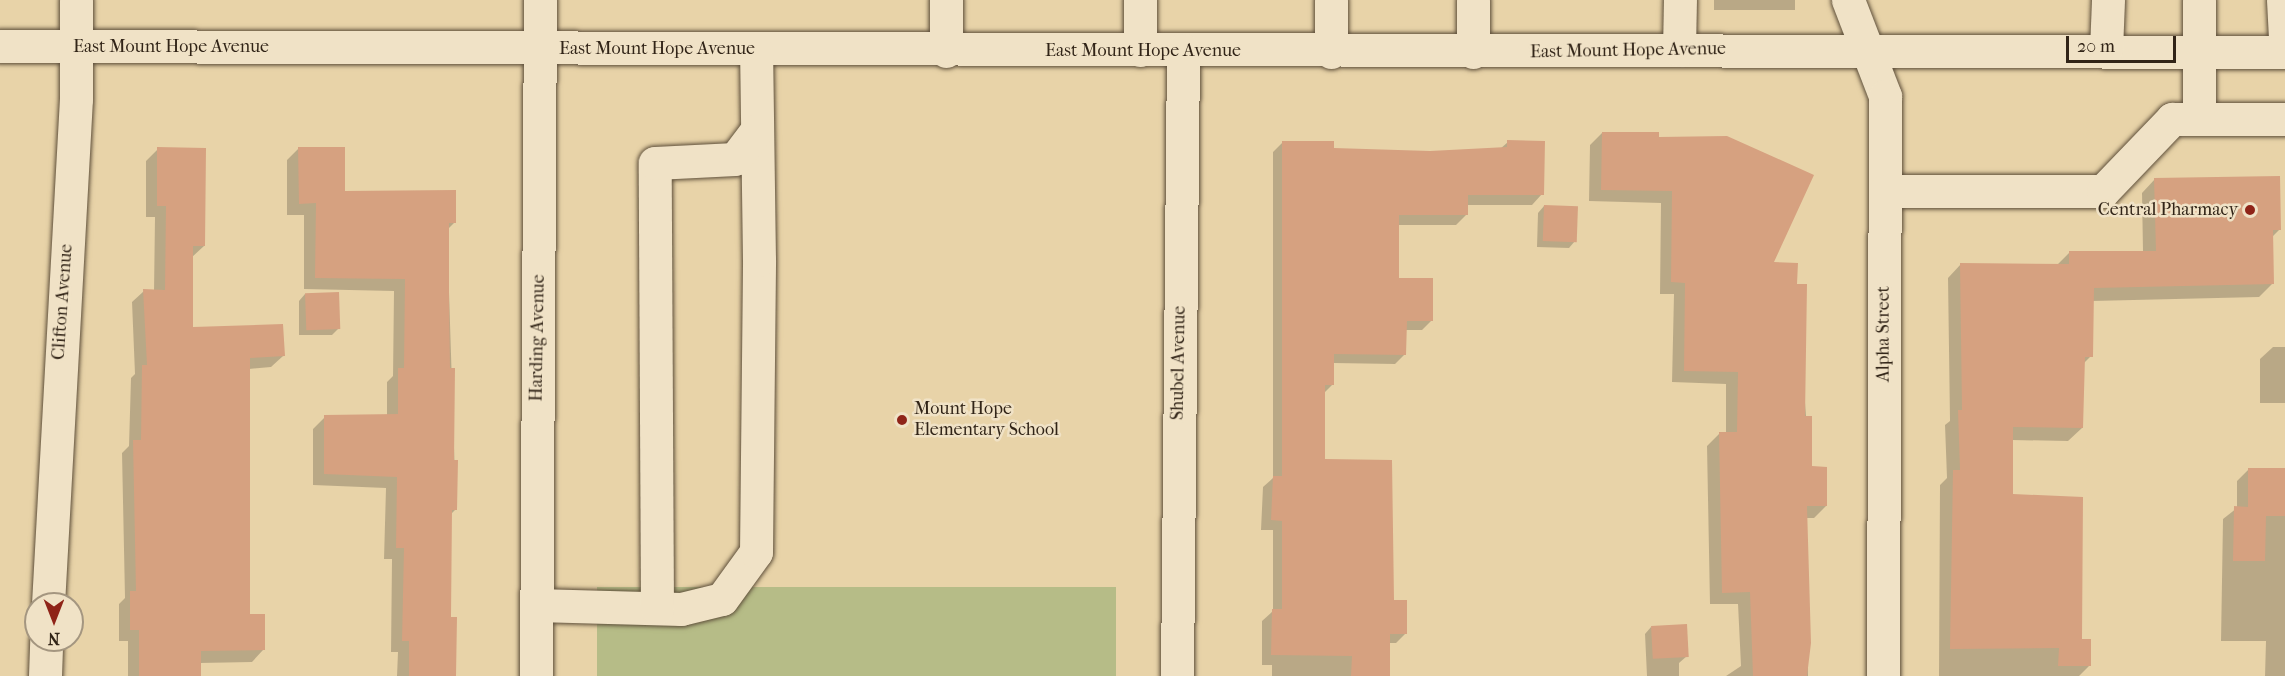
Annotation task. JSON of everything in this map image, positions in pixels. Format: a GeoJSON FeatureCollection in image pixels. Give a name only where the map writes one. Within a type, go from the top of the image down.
{"type":"FeatureCollection","features":[{"type":"Feature","properties":{"kind":"street","name":"Clifton Avenue"},"geometry":{"type":"LineString","coordinates":[[49,592],[76,46],[76,0]]}},
{"type":"Feature","properties":{"kind":"street","name":"Harding Avenue"},"geometry":{"type":"LineString","coordinates":[[536,676],[540,0]]}},
{"type":"Feature","properties":{"kind":"street"},"geometry":{"type":"LineString","coordinates":[[946,0],[946,51]]}},
{"type":"Feature","properties":{"kind":"street"},"geometry":{"type":"LineString","coordinates":[[1140,0],[1140,50]]}},
{"type":"Feature","properties":{"kind":"street"},"geometry":{"type":"LineString","coordinates":[[1331,0],[1331,52]]}},
{"type":"Feature","properties":{"kind":"street"},"geometry":{"type":"LineString","coordinates":[[1473,0],[1473,52]]}},
{"type":"Feature","properties":{"kind":"street"},"geometry":{"type":"LineString","coordinates":[[1679,50],[1680,0]]}},
{"type":"Feature","properties":{"kind":"street","name":"Alpha Street"},"geometry":{"type":"LineString","coordinates":[[1848,0],[1885,96],[1883,676]]}},
{"type":"Feature","properties":{"kind":"street"},"geometry":{"type":"LineString","coordinates":[[2106,50],[2108,0]]}},
{"type":"Feature","properties":{"kind":"street"},"geometry":{"type":"LineString","coordinates":[[2199,0],[2199,119]]}},
{"type":"Feature","properties":{"kind":"street"},"geometry":{"type":"LineString","coordinates":[[2283,0],[2285,34]]}},
{"type":"Feature","properties":{"kind":"street","name":"East Mount Hope Avenue"},"geometry":{"type":"LineString","coordinates":[[0,46],[946,51],[2106,50],[2285,52]]}},
{"type":"Feature","properties":{"kind":"street"},"geometry":{"type":"LineString","coordinates":[[536,604],[681,609],[722,599],[756,552],[756,50]]}},
{"type":"Feature","properties":{"kind":"street","name":"Shubel Avenue"},"geometry":{"type":"LineString","coordinates":[[1177,676],[1183,50]]}},
{"type":"Feature","properties":{"kind":"street"},"geometry":{"type":"LineString","coordinates":[[1885,191],[2103,191],[2172,119],[2285,119]]}},
{"type":"Feature","properties":{"kind":"street"},"geometry":{"type":"LineString","coordinates":[[657,608],[655,163],[735,159],[757,130]]}},
{"type":"Feature","properties":{"kind":"street"},"geometry":{"type":"LineString","coordinates":[[45,676],[46,652]]}},
{"type":"Feature","properties":{"kind":"green space"},"geometry":{"type":"Polygon","coordinates":[[[597,587],[1116,587],[1116,676],[597,676],[597,587]]]}},
{"type":"Feature","properties":{"kind":"building"},"geometry":{"type":"Polygon","coordinates":[[[1602,132],[1659,132],[1659,137],[1727,136],[1814,175],[1774,262],[1798,263],[1797,284],[1807,284],[1805,416],[1812,416],[1812,466],[1827,467],[1827,506],[1807,506],[1811,643],[1807,676],[1753,676],[1750,592],[1722,593],[1719,432],[1737,432],[1738,372],[1684,371],[1685,283],[1671,282],[1672,191],[1601,190],[1602,132]]]}},
{"type":"Feature","properties":{"kind":"building"},"geometry":{"type":"Polygon","coordinates":[[[1507,140],[1545,141],[1544,195],[1468,195],[1468,215],[1399,215],[1399,278],[1433,278],[1433,321],[1407,321],[1406,355],[1334,354],[1334,385],[1325,385],[1325,459],[1392,460],[1394,600],[1407,600],[1407,634],[1390,634],[1390,676],[1351,676],[1352,656],[1271,655],[1272,609],[1282,609],[1282,521],[1271,520],[1273,476],[1282,476],[1282,141],[1334,141],[1334,148],[1430,151],[1507,147],[1507,140]]]}},
{"type":"Feature","properties":{"kind":"building"},"geometry":{"type":"Polygon","coordinates":[[[157,147],[206,148],[205,246],[193,246],[193,327],[283,324],[285,356],[250,358],[250,614],[265,614],[265,650],[201,651],[201,676],[139,676],[139,630],[130,630],[130,591],[136,591],[133,440],[141,440],[142,365],[147,365],[143,289],[165,290],[166,206],[157,206],[157,147]]]}},
{"type":"Feature","properties":{"kind":"building"},"geometry":{"type":"Polygon","coordinates":[[[298,147],[345,147],[345,191],[456,190],[456,223],[449,223],[449,301],[450,368],[455,368],[454,460],[458,460],[457,510],[452,510],[451,617],[457,617],[456,676],[409,676],[409,641],[402,641],[404,548],[396,548],[397,477],[324,474],[324,415],[398,414],[398,368],[404,368],[405,279],[315,278],[316,203],[299,204],[298,147]]]}},
{"type":"Feature","properties":{"kind":"building"},"geometry":{"type":"Polygon","coordinates":[[[2280,176],[2281,230],[2273,230],[2274,284],[2094,288],[2093,357],[2085,357],[2083,428],[2013,427],[2013,494],[2083,497],[2082,639],[2091,639],[2091,666],[2058,666],[2059,648],[1950,649],[1953,470],[1960,470],[1958,410],[1962,410],[1960,263],[2069,264],[2069,251],[2156,251],[2154,178],[2280,176]]]}},
{"type":"Feature","properties":{"kind":"building"},"geometry":{"type":"Polygon","coordinates":[[[1544,205],[1578,206],[1577,242],[1543,241],[1544,205]]]}},
{"type":"Feature","properties":{"kind":"building"},"geometry":{"type":"Polygon","coordinates":[[[339,292],[340,329],[306,330],[305,293],[339,292]]]}},
{"type":"Feature","properties":{"kind":"building"},"geometry":{"type":"Polygon","coordinates":[[[2248,468],[2285,468],[2285,516],[2266,516],[2265,561],[2233,561],[2234,506],[2248,507],[2248,468]]]}},
{"type":"Feature","properties":{"kind":"building"},"geometry":{"type":"Polygon","coordinates":[[[1687,624],[1689,657],[1653,659],[1651,626],[1687,624]]]}},
{"type":"Feature","properties":{"kind":"place","name":"Central Pharmacy"},"geometry":{"type":"Point","coordinates":[2250,210]}},
{"type":"Feature","properties":{"kind":"place","name":"Mount Hope Elementary School"},"geometry":{"type":"Point","coordinates":[902,420]}}]}
